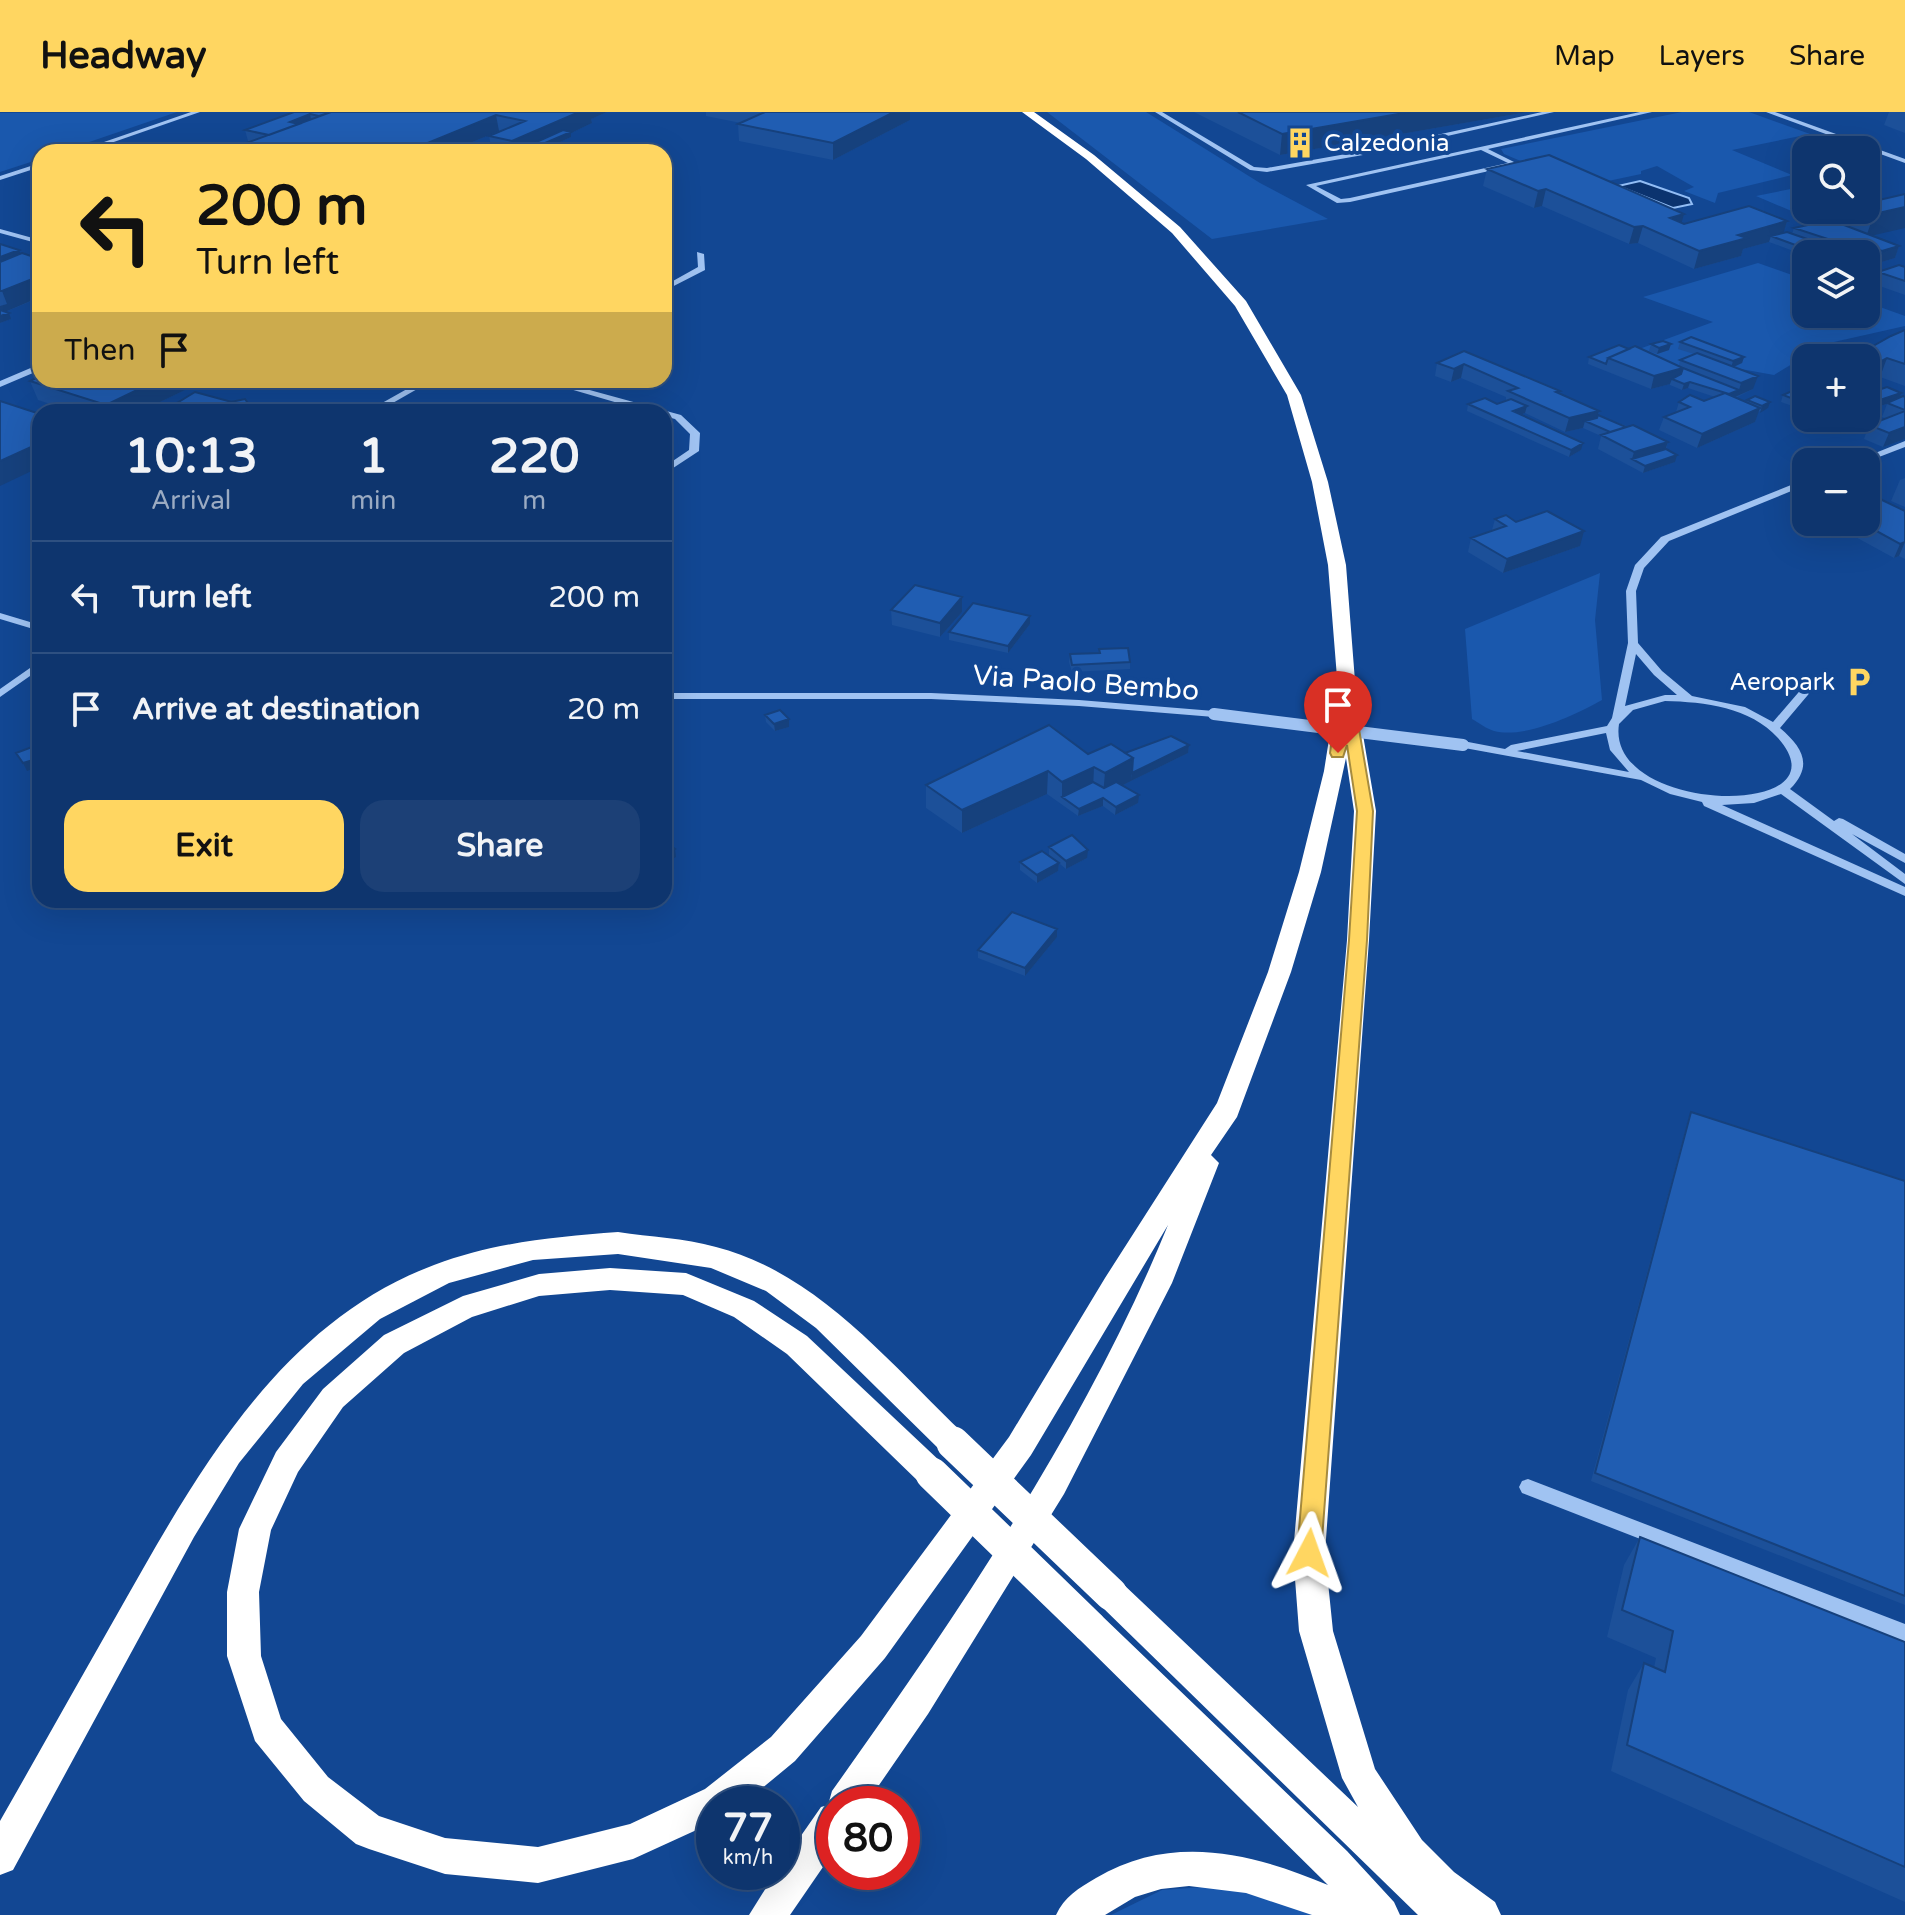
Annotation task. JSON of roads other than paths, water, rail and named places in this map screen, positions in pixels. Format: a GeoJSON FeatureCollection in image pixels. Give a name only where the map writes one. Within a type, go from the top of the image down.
{"type":"FeatureCollection","features":[{"type":"Feature","properties":{"kind":"highway"},"geometry":{"type":"LineString","coordinates":[[1027,112],[1090,157],[1176,230],[1241,304],[1294,395],[1320,482],[1337,565],[1346,694],[1365,811],[1358,940],[1309,1553],[1316,1631],[1360,1778],[1409,1853],[1448,1905]]}},
{"type":"Feature","properties":{"kind":"highway"},"geometry":{"type":"LineString","coordinates":[[858,1786],[916,1702],[1053,1484],[1158,1283],[1230,1103],[1300,909],[1334,783],[1346,694]]}},
{"type":"Feature","properties":{"kind":"highway"},"geometry":{"type":"LineString","coordinates":[[1230,1103],[1115,1286],[1020,1446],[974,1509],[873,1647],[783,1749],[718,1802],[633,1841],[538,1865],[445,1856],[369,1831],[316,1789],[267,1729],[244,1656],[243,1592],[255,1529],[287,1462],[333,1398],[394,1344],[463,1308],[539,1285],[610,1279],[686,1284],[744,1309],[797,1345],[932,1474],[1089,1626],[1334,1864],[1381,1915]]}},
{"type":"Feature","properties":{"kind":"highway"},"geometry":{"type":"LineString","coordinates":[[0,1857],[183,1527],[228,1454],[293,1375],[370,1311],[441,1274],[533,1249],[618,1243],[714,1257],[776,1283],[826,1320],[1111,1594],[1448,1905],[1482,1915]]}},
{"type":"Feature","properties":{"kind":"highway"},"geometry":{"type":"LineString","coordinates":[[768,1915],[816,1846]]}},
{"type":"Feature","properties":{"kind":"highway"},"geometry":{"type":"LineString","coordinates":[[1075,1915],[1134,1878],[1172,1870],[1231,1871],[1284,1885],[1354,1915]]}},
{"type":"Feature","properties":{"kind":"street"},"geometry":{"type":"LineString","coordinates":[[102,144],[197,112]]}},
{"type":"Feature","properties":{"kind":"street"},"geometry":{"type":"LineString","coordinates":[[1158,112],[1252,169],[1267,170],[1363,153],[1551,112]]}},
{"type":"Feature","properties":{"kind":"street"},"geometry":{"type":"LineString","coordinates":[[1482,148],[1514,164],[1350,200],[1340,201],[1309,185],[1649,112]]}},
{"type":"Feature","properties":{"kind":"street"},"geometry":{"type":"LineString","coordinates":[[1769,112],[1905,161]]}},
{"type":"Feature","properties":{"kind":"street"},"geometry":{"type":"LineString","coordinates":[[0,178],[32,168]]}},
{"type":"Feature","properties":{"kind":"street"},"geometry":{"type":"LineString","coordinates":[[0,231],[32,240]]}},
{"type":"Feature","properties":{"kind":"street"},"geometry":{"type":"LineString","coordinates":[[672,285],[702,268],[700,254]]}},
{"type":"Feature","properties":{"kind":"street"},"geometry":{"type":"LineString","coordinates":[[0,384],[32,370]]}},
{"type":"Feature","properties":{"kind":"street"},"geometry":{"type":"LineString","coordinates":[[385,404],[414,388]]}},
{"type":"Feature","properties":{"kind":"street"},"geometry":{"type":"LineString","coordinates":[[572,388],[630,404]]}},
{"type":"Feature","properties":{"kind":"street"},"geometry":{"type":"LineString","coordinates":[[672,416],[678,417],[695,433],[694,451],[672,466]]}},
{"type":"Feature","properties":{"kind":"street"},"geometry":{"type":"LineString","coordinates":[[1880,454],[1905,444]]}},
{"type":"Feature","properties":{"kind":"street"},"geometry":{"type":"LineString","coordinates":[[1611,729],[1617,717],[1633,643],[1631,591],[1639,567],[1665,539],[1792,488]]}},
{"type":"Feature","properties":{"kind":"street"},"geometry":{"type":"LineString","coordinates":[[0,616],[32,626]]}},
{"type":"Feature","properties":{"kind":"street"},"geometry":{"type":"LineString","coordinates":[[1633,643],[1658,673],[1688,698]]}},
{"type":"Feature","properties":{"kind":"street"},"geometry":{"type":"LineString","coordinates":[[0,694],[32,670]]}},
{"type":"Feature","properties":{"kind":"street"},"geometry":{"type":"LineString","coordinates":[[1774,728],[1814,681]]}},
{"type":"Feature","properties":{"kind":"street","name":"Via Paolo Bembo"},"geometry":{"type":"LineString","coordinates":[[672,696],[931,696],[1079,703],[1214,714],[1503,750],[1644,777],[1905,892]]}},
{"type":"Feature","properties":{"kind":"street"},"geometry":{"type":"LineString","coordinates":[[1617,717],[1645,702],[1688,698],[1735,708],[1774,728],[1796,754],[1799,768],[1784,790]]}},
{"type":"Feature","properties":{"kind":"street","name":"Via Paolo Bembo"},"geometry":{"type":"LineString","coordinates":[[1503,750],[1611,729],[1613,745],[1624,762],[1644,777]]}},
{"type":"Feature","properties":{"kind":"street"},"geometry":{"type":"LineString","coordinates":[[1784,790],[1905,859]]}},
{"type":"Feature","properties":{"kind":"street"},"geometry":{"type":"LineString","coordinates":[[1784,790],[1905,880]]}},
{"type":"Feature","properties":{"kind":"street","name":"Via Paolo Bembo"},"geometry":{"type":"LineString","coordinates":[[1697,798],[1746,801],[1784,790]]}},
{"type":"Feature","properties":{"kind":"street"},"geometry":{"type":"LineString","coordinates":[[1528,1487],[1905,1633]]}},
{"type":"Feature","properties":{"kind":"place","name":"Calzedonia"},"geometry":{"type":"Point","coordinates":[1300,143]}},
{"type":"Feature","properties":{"kind":"place","name":"Aeropark"},"geometry":{"type":"Point","coordinates":[1859,682]}}]}
